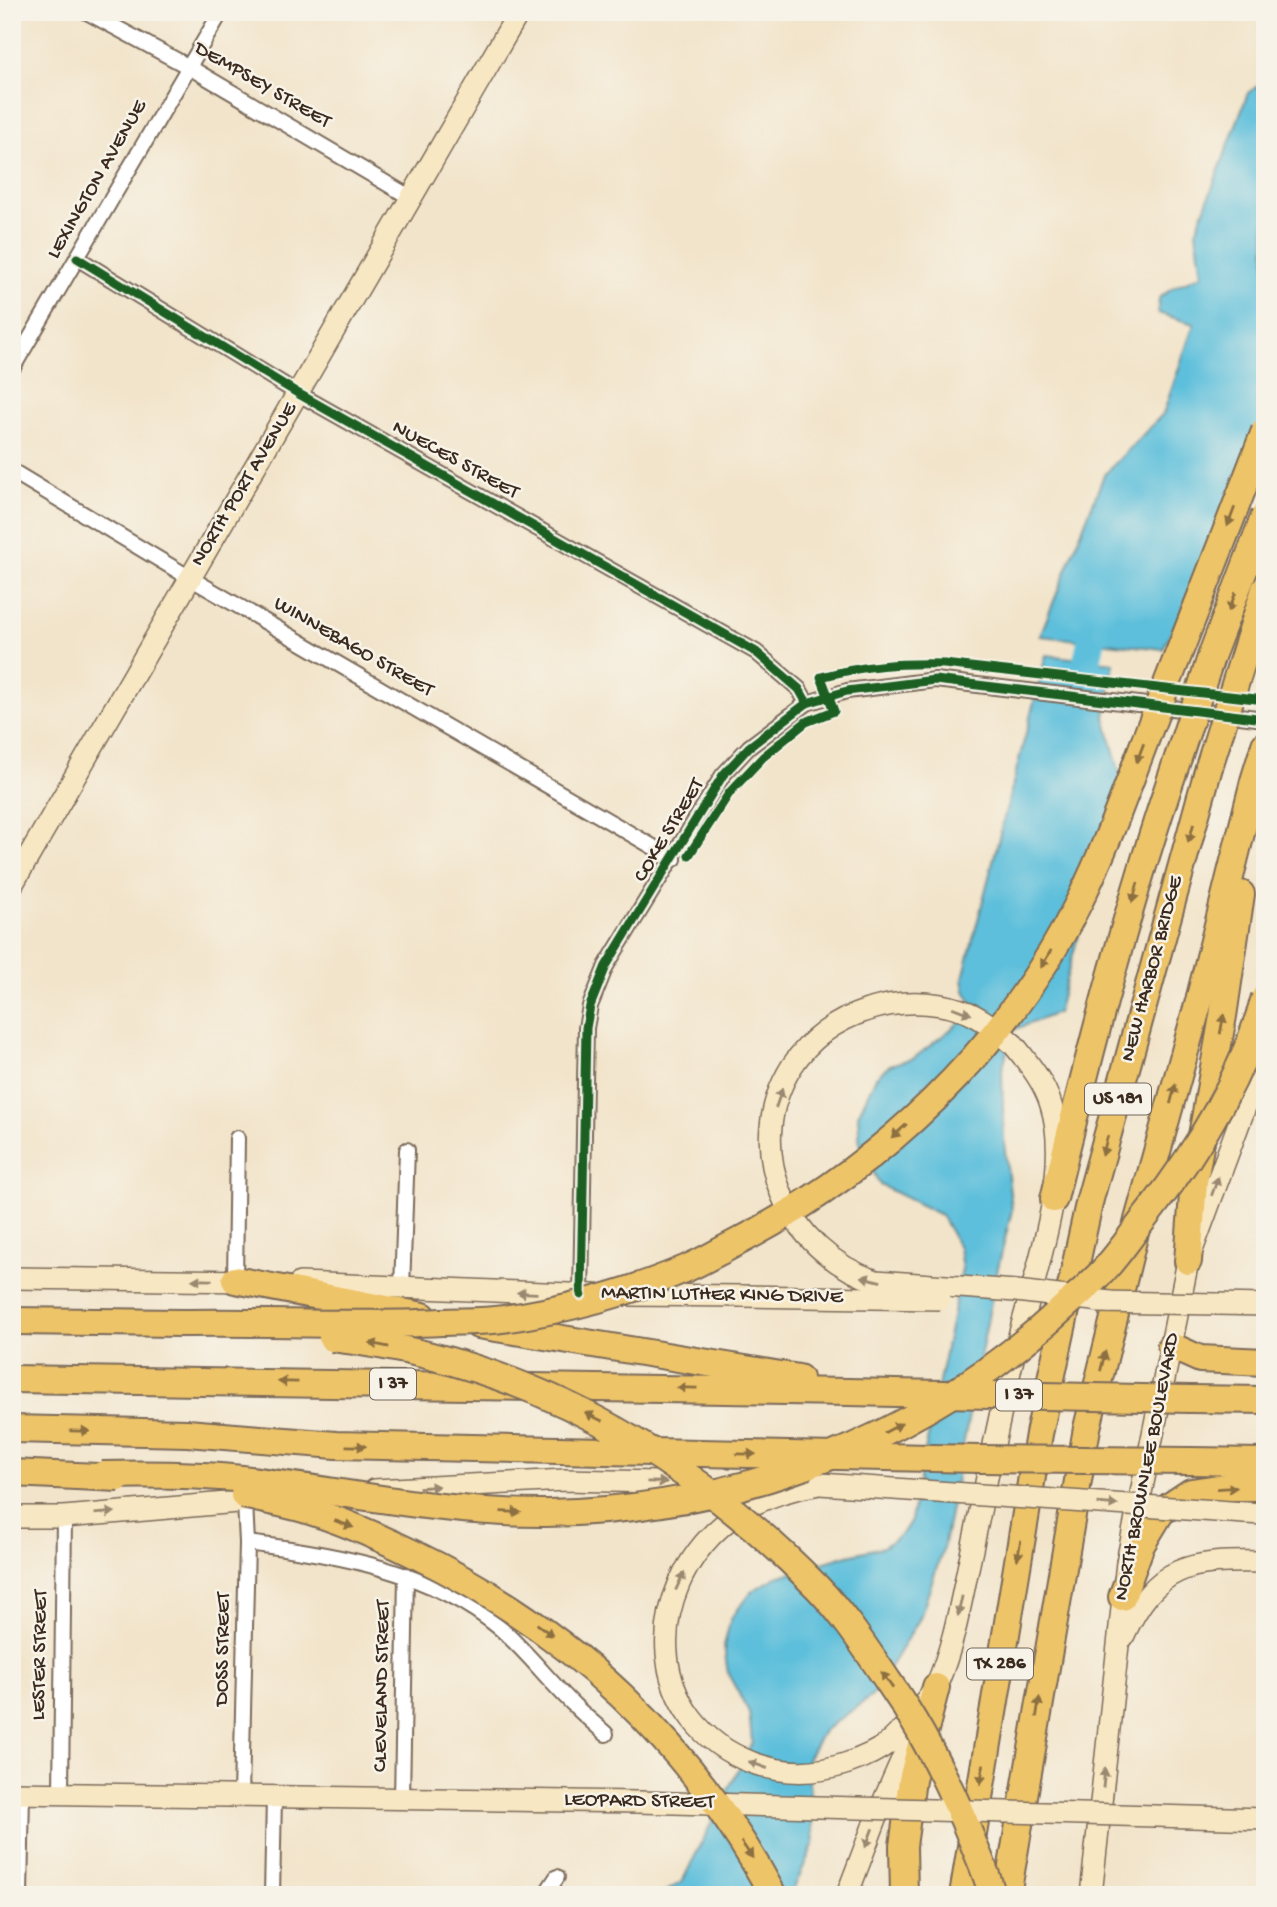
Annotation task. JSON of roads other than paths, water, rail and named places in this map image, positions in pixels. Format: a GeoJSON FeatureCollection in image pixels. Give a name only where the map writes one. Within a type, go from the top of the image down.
{"type":"FeatureCollection","features":[{"type":"Feature","properties":{"kind":"highway"},"geometry":{"type":"LineString","coordinates":[[12,1321],[256,1321],[398,1325],[501,1319],[587,1303],[686,1269],[763,1229],[815,1197],[874,1155],[924,1109],[977,1055],[1024,997],[1080,900],[1129,783],[1265,431]]}},
{"type":"Feature","properties":{"kind":"highway"},"geometry":{"type":"LineString","coordinates":[[1054,1199],[1101,1009],[1149,843],[1212,653],[1265,515]]}},
{"type":"Feature","properties":{"kind":"highway","name":"NEW HARBOR BRIDGE"},"geometry":{"type":"LineString","coordinates":[[1039,1434],[1090,1199],[1209,767],[1265,589]]}},
{"type":"Feature","properties":{"kind":"highway","name":"US 181"},"geometry":{"type":"LineString","coordinates":[[1087,1428],[1138,1220],[1199,1001],[1265,745]]}},
{"type":"Feature","properties":{"kind":"highway"},"geometry":{"type":"LineString","coordinates":[[1188,1261],[1194,1181],[1223,1016],[1247,852],[1254,781]]}},
{"type":"Feature","properties":{"kind":"highway"},"geometry":{"type":"LineString","coordinates":[[12,1473],[188,1475],[477,1511],[544,1513],[608,1511],[691,1499],[788,1474],[891,1430],[975,1380],[1028,1341],[1102,1272],[1174,1181],[1226,1097],[1257,1025],[1265,997]]}},
{"type":"Feature","properties":{"kind":"highway"},"geometry":{"type":"LineString","coordinates":[[235,1280],[397,1312],[787,1374],[848,1392]]}},
{"type":"Feature","properties":{"kind":"highway"},"geometry":{"type":"LineString","coordinates":[[181,1323],[362,1341],[427,1354],[551,1396],[601,1421],[665,1459],[733,1509],[818,1589],[846,1620],[915,1719],[950,1785],[992,1895]]}},
{"type":"Feature","properties":{"kind":"highway"},"geometry":{"type":"LineString","coordinates":[[1171,1346],[1200,1359],[1265,1362]]}},
{"type":"Feature","properties":{"kind":"highway","name":"I 37"},"geometry":{"type":"LineString","coordinates":[[22,1379],[755,1389],[1265,1400]]}},
{"type":"Feature","properties":{"kind":"highway","name":"TX 286"},"geometry":{"type":"LineString","coordinates":[[1007,1895],[1087,1428]]}},
{"type":"Feature","properties":{"kind":"highway"},"geometry":{"type":"LineString","coordinates":[[12,1429],[187,1433],[336,1446],[1265,1462]]}},
{"type":"Feature","properties":{"kind":"highway","name":"TX 286"},"geometry":{"type":"LineString","coordinates":[[963,1895],[1039,1434]]}},
{"type":"Feature","properties":{"kind":"highway"},"geometry":{"type":"LineString","coordinates":[[102,1475],[239,1494],[302,1509],[376,1536],[457,1574],[527,1618],[577,1655],[615,1689],[693,1772],[754,1860],[773,1895]]}},
{"type":"Feature","properties":{"kind":"highway"},"geometry":{"type":"LineString","coordinates":[[1122,1597],[1141,1545],[1161,1512],[1191,1492],[1225,1487],[1265,1487]]}},
{"type":"Feature","properties":{"kind":"highway"},"geometry":{"type":"LineString","coordinates":[[904,1895],[902,1846],[912,1780],[936,1686]]}},
{"type":"Feature","properties":{"kind":"main road","name":"NORTH PORT AVENUE"},"geometry":{"type":"LineString","coordinates":[[12,885],[413,199],[519,12]]}},
{"type":"Feature","properties":{"kind":"main road"},"geometry":{"type":"LineString","coordinates":[[847,1895],[900,1761],[936,1686],[955,1627],[1010,1372],[1054,1199],[1058,1150],[1051,1104],[1038,1076],[1014,1045],[993,1027],[964,1010],[911,1001],[883,1005],[831,1028],[804,1049],[790,1069],[776,1103],[771,1139],[773,1169],[792,1217],[813,1244],[837,1264],[866,1278],[888,1282],[1016,1291],[1110,1302]]}},
{"type":"Feature","properties":{"kind":"main road","name":"NORTH BROWNLEE BOULEVARD"},"geometry":{"type":"LineString","coordinates":[[1091,1895],[1127,1562],[1188,1261],[1259,1088],[1265,1053]]}},
{"type":"Feature","properties":{"kind":"main road","name":"MARTIN LUTHER KING DRIVE"},"geometry":{"type":"LineString","coordinates":[[12,1278],[235,1280],[581,1295],[1265,1305]]}},
{"type":"Feature","properties":{"kind":"main road"},"geometry":{"type":"LineString","coordinates":[[12,1517],[64,1517],[323,1493],[565,1480],[820,1485],[1255,1514]]}},
{"type":"Feature","properties":{"kind":"main road"},"geometry":{"type":"LineString","coordinates":[[820,1485],[777,1493],[757,1502],[724,1524],[707,1540],[683,1572],[673,1596],[666,1639],[676,1692],[699,1728],[739,1758],[770,1769],[803,1773],[826,1771],[871,1755],[887,1746],[936,1686]]}},
{"type":"Feature","properties":{"kind":"main road"},"geometry":{"type":"LineString","coordinates":[[1116,1652],[1133,1616],[1148,1595],[1170,1574],[1208,1562],[1265,1562]]}},
{"type":"Feature","properties":{"kind":"main road","name":"LEOPARD STREET"},"geometry":{"type":"LineString","coordinates":[[17,1793],[638,1802],[1265,1819]]}},
{"type":"Feature","properties":{"kind":"street","name":"DEMPSEY STREET"},"geometry":{"type":"LineString","coordinates":[[88,12],[189,67],[413,199]]}},
{"type":"Feature","properties":{"kind":"street","name":"LEXINGTON AVENUE"},"geometry":{"type":"LineString","coordinates":[[12,369],[221,12]]}},
{"type":"Feature","properties":{"kind":"street","name":"NUECES STREET"},"geometry":{"type":"LineString","coordinates":[[77,258],[299,394],[756,652],[799,689],[807,703]]}},
{"type":"Feature","properties":{"kind":"street","name":"WINNEBAGO STREET"},"geometry":{"type":"LineString","coordinates":[[12,471],[674,859]]}},
{"type":"Feature","properties":{"kind":"street","name":"COKE STREET"},"geometry":{"type":"LineString","coordinates":[[581,1295],[586,1028],[590,1006],[606,966],[723,775],[749,747],[807,703],[847,691],[935,680],[1265,719]]}},
{"type":"Feature","properties":{"kind":"street"},"geometry":{"type":"LineString","coordinates":[[235,1280],[237,1138]]}},
{"type":"Feature","properties":{"kind":"street"},"geometry":{"type":"LineString","coordinates":[[402,1288],[407,1150]]}},
{"type":"Feature","properties":{"kind":"street","name":"DOSS STREET"},"geometry":{"type":"LineString","coordinates":[[241,1797],[247,1543],[245,1502]]}},
{"type":"Feature","properties":{"kind":"street","name":"LESTER STREET"},"geometry":{"type":"LineString","coordinates":[[61,1793],[64,1517]]}},
{"type":"Feature","properties":{"kind":"street"},"geometry":{"type":"LineString","coordinates":[[247,1543],[296,1549],[406,1575],[467,1606],[499,1627],[524,1650],[574,1705],[606,1734]]}},
{"type":"Feature","properties":{"kind":"street","name":"CLEVELAND STREET"},"geometry":{"type":"LineString","coordinates":[[402,1798],[406,1575]]}},
{"type":"Feature","properties":{"kind":"street"},"geometry":{"type":"LineString","coordinates":[[17,1793],[20,1895]]}},
{"type":"Feature","properties":{"kind":"street"},"geometry":{"type":"LineString","coordinates":[[272,1895],[274,1797]]}},
{"type":"Feature","properties":{"kind":"street"},"geometry":{"type":"LineString","coordinates":[[545,1895],[556,1877]]}},
{"type":"Feature","properties":{"kind":"water"},"geometry":{"type":"Polygon","coordinates":[[[1265,81],[1265,436],[1163,649],[1040,636],[1104,475],[1163,414],[1194,324],[1158,313],[1159,298],[1174,287],[1202,275],[1196,231],[1248,93],[1265,81]]]}},
{"type":"Feature","properties":{"kind":"water"},"geometry":{"type":"Polygon","coordinates":[[[1046,655],[1114,663],[1105,717],[1121,779],[1057,1013],[1013,1030],[1002,1070],[1004,1142],[1012,1210],[996,1276],[943,1549],[920,1618],[872,1696],[823,1731],[807,1759],[814,1843],[791,1895],[660,1895],[682,1882],[752,1742],[749,1712],[728,1674],[724,1646],[731,1618],[752,1591],[777,1577],[883,1547],[902,1534],[911,1520],[962,1269],[959,1247],[941,1215],[880,1185],[860,1147],[858,1115],[876,1077],[890,1065],[914,1058],[959,1023],[972,1002],[965,991],[963,978],[1046,655]]]}},
{"type":"Feature","properties":{"kind":"waterway"},"geometry":{"type":"LineString","coordinates":[[1079,698],[1096,619],[1102,605]]}}]}
